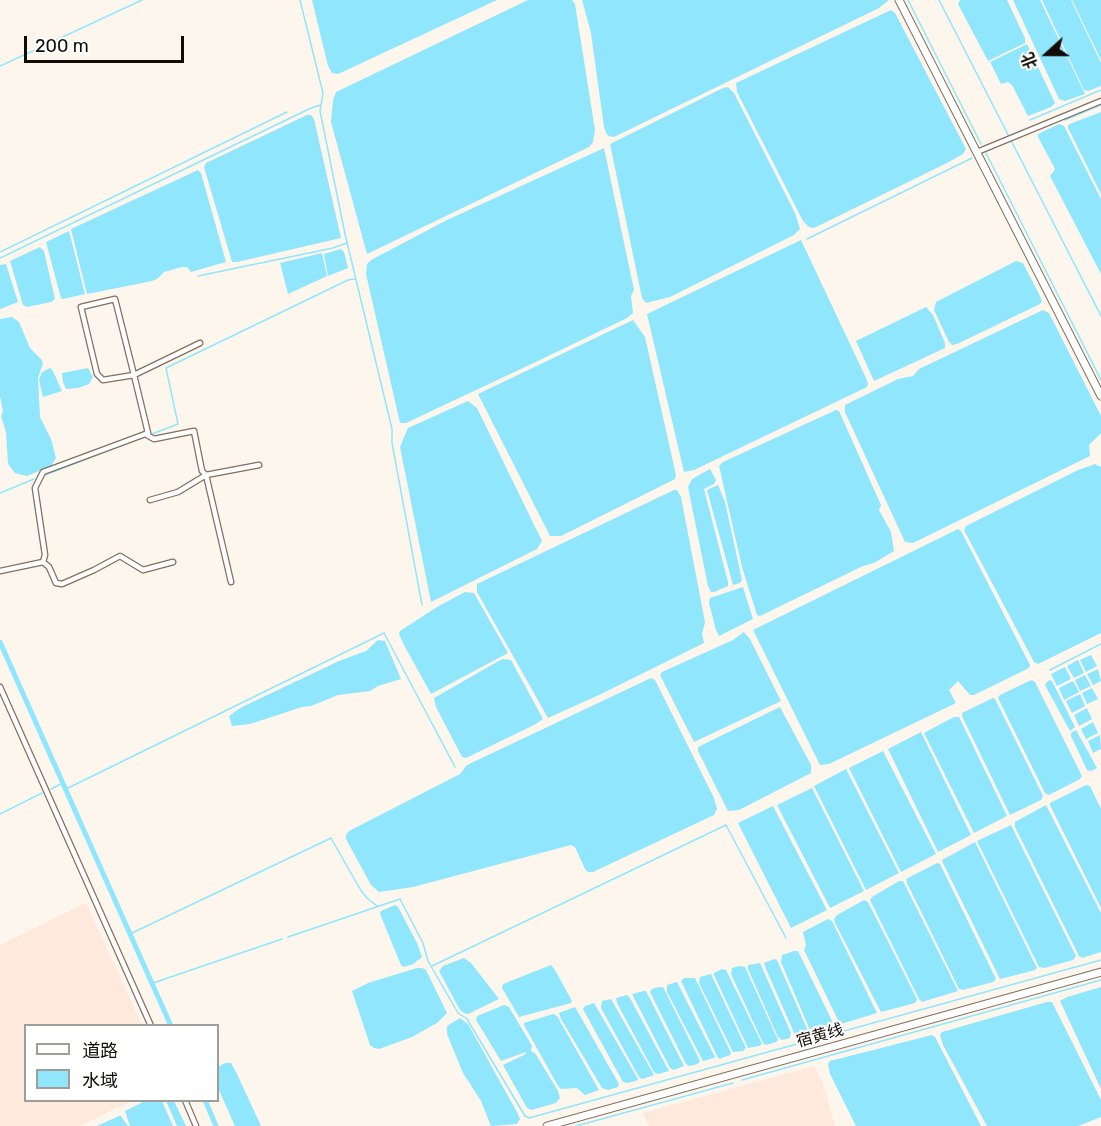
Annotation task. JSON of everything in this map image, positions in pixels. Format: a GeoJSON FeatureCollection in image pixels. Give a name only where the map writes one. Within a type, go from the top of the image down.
{"type":"FeatureCollection","features":[{"type":"Feature","properties":{"kind":"main road"},"geometry":{"type":"LineString","coordinates":[[899,0],[1101,396]]}},
{"type":"Feature","properties":{"kind":"main road","name":"宿黄线"},"geometry":{"type":"LineString","coordinates":[[547,1126],[1101,972]]}},
{"type":"Feature","properties":{"kind":"street"},"geometry":{"type":"LineString","coordinates":[[977,152],[1101,101]]}},
{"type":"Feature","properties":{"kind":"street"},"geometry":{"type":"LineString","coordinates":[[43,562],[45,555],[35,488],[43,472],[148,433],[134,375],[115,299],[81,307],[99,377],[103,380],[134,375],[200,343]]}},
{"type":"Feature","properties":{"kind":"street"},"geometry":{"type":"LineString","coordinates":[[145,434],[154,439],[194,431],[231,582]]}},
{"type":"Feature","properties":{"kind":"street"},"geometry":{"type":"LineString","coordinates":[[150,500],[178,492],[206,475],[259,465]]}},
{"type":"Feature","properties":{"kind":"street"},"geometry":{"type":"LineString","coordinates":[[43,562],[49,567],[56,583],[62,584],[120,556],[143,570],[173,562]]}},
{"type":"Feature","properties":{"kind":"street"},"geometry":{"type":"LineString","coordinates":[[0,571],[43,562]]}},
{"type":"Feature","properties":{"kind":"street"},"geometry":{"type":"LineString","coordinates":[[0,687],[151,1024]]}},
{"type":"Feature","properties":{"kind":"street"},"geometry":{"type":"LineString","coordinates":[[185,1102],[196,1126]]}},
{"type":"Feature","properties":{"kind":"shaded area"},"geometry":{"type":"Polygon","coordinates":[[[86,903],[142,1024],[24,1024],[24,1102],[130,1102],[79,1126],[0,1126],[0,945],[86,903]]]}},
{"type":"Feature","properties":{"kind":"shaded area"},"geometry":{"type":"Polygon","coordinates":[[[814,1066],[822,1081],[835,1126],[649,1126],[643,1113],[814,1066]]]}},
{"type":"Feature","properties":{"kind":"water"},"geometry":{"type":"Polygon","coordinates":[[[312,0],[497,0],[338,74],[332,73],[328,66],[312,0]]]}},
{"type":"Feature","properties":{"kind":"water"},"geometry":{"type":"Polygon","coordinates":[[[528,0],[572,0],[575,4],[595,130],[593,142],[589,147],[367,254],[331,122],[336,92],[528,0]]]}},
{"type":"Feature","properties":{"kind":"water"},"geometry":{"type":"Polygon","coordinates":[[[582,0],[889,0],[879,8],[614,137],[606,133],[604,127],[591,33],[582,0]]]}},
{"type":"Feature","properties":{"kind":"water"},"geometry":{"type":"Polygon","coordinates":[[[960,0],[1007,0],[1025,38],[1025,43],[988,61],[958,4],[960,0]]]}},
{"type":"Feature","properties":{"kind":"water"},"geometry":{"type":"Polygon","coordinates":[[[1013,0],[1040,0],[1085,94],[1065,101],[1059,99],[1013,0]]]}},
{"type":"Feature","properties":{"kind":"water"},"geometry":{"type":"Polygon","coordinates":[[[1042,0],[1071,0],[1101,63],[1101,86],[1088,91],[1084,90],[1042,0]]]}},
{"type":"Feature","properties":{"kind":"water"},"geometry":{"type":"Polygon","coordinates":[[[1072,0],[1101,0],[1101,60],[1072,0]]]}},
{"type":"Feature","properties":{"kind":"water"},"geometry":{"type":"Polygon","coordinates":[[[891,10],[895,13],[966,149],[963,154],[947,163],[814,228],[809,227],[803,221],[737,92],[736,83],[891,10]]]}},
{"type":"Feature","properties":{"kind":"water"},"geometry":{"type":"Polygon","coordinates":[[[1027,44],[1055,103],[1051,107],[1028,116],[1012,85],[1008,82],[1001,84],[990,62],[1027,44]]]}},
{"type":"Feature","properties":{"kind":"water"},"geometry":{"type":"Polygon","coordinates":[[[728,87],[734,93],[795,213],[800,229],[794,235],[670,297],[646,303],[642,298],[610,144],[728,87]]]}},
{"type":"Feature","properties":{"kind":"water"},"geometry":{"type":"Polygon","coordinates":[[[1101,112],[1101,194],[1068,125],[1101,112]]]}},
{"type":"Feature","properties":{"kind":"water"},"geometry":{"type":"Polygon","coordinates":[[[311,115],[314,119],[341,238],[232,262],[204,167],[206,163],[311,115]]]}},
{"type":"Feature","properties":{"kind":"water"},"geometry":{"type":"Polygon","coordinates":[[[1059,124],[1064,126],[1101,199],[1101,274],[1050,176],[1055,169],[1038,137],[1038,134],[1059,124]]]}},
{"type":"Feature","properties":{"kind":"water"},"geometry":{"type":"Polygon","coordinates":[[[604,148],[634,290],[631,296],[633,313],[542,359],[406,423],[400,423],[366,274],[367,264],[447,220],[604,148]]]}},
{"type":"Feature","properties":{"kind":"water"},"geometry":{"type":"Polygon","coordinates":[[[198,170],[201,173],[226,262],[191,272],[187,267],[182,267],[164,272],[152,281],[87,294],[71,229],[198,170]]]}},
{"type":"Feature","properties":{"kind":"water"},"geometry":{"type":"Polygon","coordinates":[[[69,231],[85,294],[63,299],[46,242],[69,231]]]}},
{"type":"Feature","properties":{"kind":"water"},"geometry":{"type":"Polygon","coordinates":[[[801,240],[866,378],[867,387],[694,470],[684,472],[647,314],[801,240]]]}},
{"type":"Feature","properties":{"kind":"water"},"geometry":{"type":"Polygon","coordinates":[[[40,247],[44,251],[55,299],[27,307],[23,305],[10,261],[40,247]]]}},
{"type":"Feature","properties":{"kind":"water"},"geometry":{"type":"Polygon","coordinates":[[[341,249],[348,268],[328,276],[324,254],[341,249]]]}},
{"type":"Feature","properties":{"kind":"water"},"geometry":{"type":"Polygon","coordinates":[[[322,253],[327,276],[288,294],[280,263],[322,253]]]}},
{"type":"Feature","properties":{"kind":"water"},"geometry":{"type":"Polygon","coordinates":[[[1016,261],[1023,263],[1040,296],[1042,301],[1040,304],[952,345],[934,310],[936,302],[1016,261]]]}},
{"type":"Feature","properties":{"kind":"water"},"geometry":{"type":"Polygon","coordinates":[[[6,264],[18,302],[0,309],[0,265],[6,264]]]}},
{"type":"Feature","properties":{"kind":"water"},"geometry":{"type":"Polygon","coordinates":[[[926,307],[933,315],[945,348],[874,381],[856,341],[926,307]]]}},
{"type":"Feature","properties":{"kind":"water"},"geometry":{"type":"Polygon","coordinates":[[[1043,310],[1049,313],[1101,416],[1101,433],[1089,445],[1090,456],[913,543],[905,542],[845,412],[845,405],[898,379],[913,376],[919,369],[1043,310]]]}},
{"type":"Feature","properties":{"kind":"water"},"geometry":{"type":"Polygon","coordinates":[[[12,317],[19,322],[30,348],[43,363],[38,378],[40,417],[51,439],[56,458],[51,466],[27,476],[15,473],[8,464],[6,432],[1,416],[3,411],[0,396],[0,319],[12,317]]]}},
{"type":"Feature","properties":{"kind":"water"},"geometry":{"type":"Polygon","coordinates":[[[633,320],[645,337],[676,475],[675,479],[561,536],[550,536],[478,394],[633,320]]]}},
{"type":"Feature","properties":{"kind":"water"},"geometry":{"type":"Polygon","coordinates":[[[50,368],[62,391],[43,397],[39,380],[42,372],[50,368]]]}},
{"type":"Feature","properties":{"kind":"water"},"geometry":{"type":"Polygon","coordinates":[[[88,368],[93,377],[89,384],[66,389],[62,373],[88,368]]]}},
{"type":"Feature","properties":{"kind":"water"},"geometry":{"type":"Polygon","coordinates":[[[468,401],[477,408],[542,541],[537,549],[431,602],[400,447],[408,428],[468,401]]]}},
{"type":"Feature","properties":{"kind":"water"},"geometry":{"type":"Polygon","coordinates":[[[836,410],[839,411],[881,505],[879,510],[891,532],[894,551],[874,563],[863,566],[760,616],[757,615],[742,567],[719,466],[723,462],[836,410]]]}},
{"type":"Feature","properties":{"kind":"water"},"geometry":{"type":"Polygon","coordinates":[[[1095,464],[1101,467],[1101,633],[1038,664],[1034,662],[964,530],[966,526],[1078,470],[1095,464]]]}},
{"type":"Feature","properties":{"kind":"water"},"geometry":{"type":"Polygon","coordinates":[[[710,469],[716,480],[714,484],[704,489],[728,582],[728,586],[714,592],[711,592],[708,586],[688,487],[692,479],[710,469]]]}},
{"type":"Feature","properties":{"kind":"water"},"geometry":{"type":"Polygon","coordinates":[[[718,485],[725,502],[742,580],[733,585],[707,490],[718,485]]]}},
{"type":"Feature","properties":{"kind":"water"},"geometry":{"type":"Polygon","coordinates":[[[677,490],[681,497],[705,622],[702,634],[704,643],[548,718],[477,592],[477,584],[677,490]]]}},
{"type":"Feature","properties":{"kind":"water"},"geometry":{"type":"Polygon","coordinates":[[[958,529],[1030,665],[1029,668],[974,695],[970,695],[958,681],[949,690],[956,703],[829,764],[820,765],[753,630],[958,529]]]}},
{"type":"Feature","properties":{"kind":"water"},"geometry":{"type":"Polygon","coordinates":[[[743,587],[753,619],[719,636],[709,603],[710,598],[743,587]]]}},
{"type":"Feature","properties":{"kind":"water"},"geometry":{"type":"Polygon","coordinates":[[[465,592],[474,593],[508,653],[431,694],[404,645],[400,631],[465,592]]]}},
{"type":"Feature","properties":{"kind":"water"},"geometry":{"type":"Polygon","coordinates":[[[744,632],[750,639],[781,701],[694,742],[660,675],[662,672],[733,640],[744,632]]]}},
{"type":"Feature","properties":{"kind":"water"},"geometry":{"type":"Polygon","coordinates":[[[378,640],[385,641],[401,679],[370,691],[338,695],[311,706],[250,724],[232,726],[229,716],[240,708],[339,661],[366,651],[378,640]]]}},
{"type":"Feature","properties":{"kind":"water"},"geometry":{"type":"Polygon","coordinates":[[[1091,655],[1097,666],[1086,672],[1080,660],[1091,655]]]}},
{"type":"Feature","properties":{"kind":"water"},"geometry":{"type":"Polygon","coordinates":[[[502,659],[511,660],[543,719],[466,758],[462,757],[436,707],[434,698],[502,659]]]}},
{"type":"Feature","properties":{"kind":"water"},"geometry":{"type":"Polygon","coordinates":[[[1078,660],[1084,673],[1074,678],[1067,666],[1078,660]]]}},
{"type":"Feature","properties":{"kind":"water"},"geometry":{"type":"Polygon","coordinates":[[[1065,667],[1071,679],[1057,686],[1051,674],[1065,667]]]}},
{"type":"Feature","properties":{"kind":"water"},"geometry":{"type":"Polygon","coordinates":[[[1098,669],[1101,681],[1093,685],[1087,674],[1098,669]]]}},
{"type":"Feature","properties":{"kind":"water"},"geometry":{"type":"Polygon","coordinates":[[[1085,675],[1091,686],[1080,691],[1075,680],[1085,675]]]}},
{"type":"Feature","properties":{"kind":"water"},"geometry":{"type":"Polygon","coordinates":[[[651,678],[655,680],[714,798],[717,809],[714,815],[593,872],[585,869],[575,847],[571,845],[413,887],[379,892],[371,885],[346,839],[349,831],[460,774],[467,765],[651,678]]]}},
{"type":"Feature","properties":{"kind":"water"},"geometry":{"type":"Polygon","coordinates":[[[1032,680],[1082,776],[1049,795],[1045,793],[998,698],[1032,680]]]}},
{"type":"Feature","properties":{"kind":"water"},"geometry":{"type":"Polygon","coordinates":[[[1049,680],[1052,681],[1075,727],[1070,731],[1046,687],[1045,684],[1049,680]]]}},
{"type":"Feature","properties":{"kind":"water"},"geometry":{"type":"Polygon","coordinates":[[[1073,681],[1079,692],[1064,700],[1059,688],[1073,681]]]}},
{"type":"Feature","properties":{"kind":"water"},"geometry":{"type":"Polygon","coordinates":[[[1092,688],[1098,699],[1087,704],[1082,693],[1092,688]]]}},
{"type":"Feature","properties":{"kind":"water"},"geometry":{"type":"Polygon","coordinates":[[[1080,694],[1085,706],[1072,713],[1066,701],[1080,694]]]}},
{"type":"Feature","properties":{"kind":"water"},"geometry":{"type":"Polygon","coordinates":[[[993,698],[1043,796],[1041,800],[1010,815],[962,716],[962,713],[993,698]]]}},
{"type":"Feature","properties":{"kind":"water"},"geometry":{"type":"Polygon","coordinates":[[[780,707],[811,765],[811,773],[739,810],[728,811],[698,747],[780,707]]]}},
{"type":"Feature","properties":{"kind":"water"},"geometry":{"type":"Polygon","coordinates":[[[1087,708],[1092,719],[1079,726],[1074,715],[1087,708]]]}},
{"type":"Feature","properties":{"kind":"water"},"geometry":{"type":"Polygon","coordinates":[[[954,717],[959,717],[1007,816],[974,833],[924,733],[954,717]]]}},
{"type":"Feature","properties":{"kind":"water"},"geometry":{"type":"Polygon","coordinates":[[[1093,722],[1098,733],[1086,739],[1081,729],[1093,722]]]}},
{"type":"Feature","properties":{"kind":"water"},"geometry":{"type":"Polygon","coordinates":[[[1076,730],[1097,768],[1091,771],[1087,770],[1071,736],[1071,733],[1076,730]]]}},
{"type":"Feature","properties":{"kind":"water"},"geometry":{"type":"Polygon","coordinates":[[[921,732],[971,835],[938,852],[888,749],[921,732]]]}},
{"type":"Feature","properties":{"kind":"water"},"geometry":{"type":"Polygon","coordinates":[[[1100,735],[1101,749],[1093,753],[1088,741],[1100,735]]]}},
{"type":"Feature","properties":{"kind":"water"},"geometry":{"type":"Polygon","coordinates":[[[883,751],[936,854],[901,872],[849,768],[883,751]]]}},
{"type":"Feature","properties":{"kind":"water"},"geometry":{"type":"Polygon","coordinates":[[[846,769],[899,873],[866,890],[814,786],[846,769]]]}},
{"type":"Feature","properties":{"kind":"water"},"geometry":{"type":"Polygon","coordinates":[[[1086,785],[1090,786],[1101,809],[1101,908],[1050,805],[1086,785]]]}},
{"type":"Feature","properties":{"kind":"water"},"geometry":{"type":"Polygon","coordinates":[[[812,788],[864,891],[830,908],[777,805],[812,788]]]}},
{"type":"Feature","properties":{"kind":"water"},"geometry":{"type":"Polygon","coordinates":[[[1046,805],[1101,913],[1101,952],[1082,958],[1015,827],[1015,822],[1046,805]]]}},
{"type":"Feature","properties":{"kind":"water"},"geometry":{"type":"Polygon","coordinates":[[[773,806],[827,910],[791,928],[738,823],[773,806]]]}},
{"type":"Feature","properties":{"kind":"water"},"geometry":{"type":"Polygon","coordinates":[[[1011,825],[1076,956],[1073,960],[1044,968],[1039,967],[977,841],[1011,825]]]}},
{"type":"Feature","properties":{"kind":"water"},"geometry":{"type":"Polygon","coordinates":[[[975,842],[1037,968],[1035,970],[1000,979],[943,863],[942,860],[975,842]]]}},
{"type":"Feature","properties":{"kind":"water"},"geometry":{"type":"Polygon","coordinates":[[[937,863],[940,864],[996,979],[993,982],[959,989],[907,883],[906,879],[937,863]]]}},
{"type":"Feature","properties":{"kind":"water"},"geometry":{"type":"Polygon","coordinates":[[[899,881],[903,881],[958,991],[922,1002],[919,999],[870,900],[899,881]]]}},
{"type":"Feature","properties":{"kind":"water"},"geometry":{"type":"Polygon","coordinates":[[[864,900],[868,902],[917,999],[915,1003],[881,1012],[835,923],[834,919],[837,915],[864,900]]]}},
{"type":"Feature","properties":{"kind":"water"},"geometry":{"type":"Polygon","coordinates":[[[395,905],[417,943],[422,957],[404,967],[401,965],[380,914],[381,911],[395,905]]]}},
{"type":"Feature","properties":{"kind":"water"},"geometry":{"type":"Polygon","coordinates":[[[828,919],[832,921],[877,1013],[841,1024],[839,1022],[804,950],[806,945],[803,932],[828,919]]]}},
{"type":"Feature","properties":{"kind":"water"},"geometry":{"type":"Polygon","coordinates":[[[798,951],[834,1025],[810,1030],[781,962],[782,955],[798,951]]]}},
{"type":"Feature","properties":{"kind":"water"},"geometry":{"type":"Polygon","coordinates":[[[464,958],[471,963],[499,999],[468,1014],[460,1010],[439,971],[443,966],[464,958]]]}},
{"type":"Feature","properties":{"kind":"water"},"geometry":{"type":"Polygon","coordinates":[[[777,960],[808,1031],[805,1033],[795,1035],[766,969],[764,963],[777,960]]]}},
{"type":"Feature","properties":{"kind":"water"},"geometry":{"type":"Polygon","coordinates":[[[760,963],[791,1033],[790,1038],[782,1040],[778,1037],[748,969],[748,965],[760,963]]]}},
{"type":"Feature","properties":{"kind":"water"},"geometry":{"type":"Polygon","coordinates":[[[551,965],[572,1001],[571,1003],[519,1017],[502,988],[503,984],[551,965]]]}},
{"type":"Feature","properties":{"kind":"water"},"geometry":{"type":"Polygon","coordinates":[[[745,967],[778,1040],[776,1042],[766,1045],[763,1043],[731,974],[732,968],[745,967]]]}},
{"type":"Feature","properties":{"kind":"water"},"geometry":{"type":"Polygon","coordinates":[[[417,968],[426,970],[447,1013],[437,1023],[412,1037],[379,1049],[374,1048],[370,1045],[352,991],[368,983],[417,968]]]}},
{"type":"Feature","properties":{"kind":"water"},"geometry":{"type":"Polygon","coordinates":[[[722,969],[726,970],[762,1044],[759,1046],[748,1048],[714,975],[722,969]]]}},
{"type":"Feature","properties":{"kind":"water"},"geometry":{"type":"Polygon","coordinates":[[[711,974],[746,1048],[743,1051],[733,1052],[699,983],[700,977],[711,974]]]}},
{"type":"Feature","properties":{"kind":"water"},"geometry":{"type":"Polygon","coordinates":[[[684,978],[695,978],[730,1055],[719,1059],[717,1056],[681,981],[684,978]]]}},
{"type":"Feature","properties":{"kind":"water"},"geometry":{"type":"Polygon","coordinates":[[[677,982],[714,1058],[703,1061],[667,992],[667,985],[677,982]]]}},
{"type":"Feature","properties":{"kind":"water"},"geometry":{"type":"Polygon","coordinates":[[[663,987],[700,1061],[698,1064],[689,1066],[686,1064],[650,992],[663,987]]]}},
{"type":"Feature","properties":{"kind":"water"},"geometry":{"type":"Polygon","coordinates":[[[1101,987],[1101,1089],[1060,1001],[1101,987]]]}},
{"type":"Feature","properties":{"kind":"water"},"geometry":{"type":"Polygon","coordinates":[[[646,991],[684,1066],[674,1070],[670,1068],[632,994],[646,991]]]}},
{"type":"Feature","properties":{"kind":"water"},"geometry":{"type":"Polygon","coordinates":[[[627,995],[669,1071],[658,1074],[654,1072],[617,1003],[616,998],[627,995]]]}},
{"type":"Feature","properties":{"kind":"water"},"geometry":{"type":"Polygon","coordinates":[[[611,999],[654,1075],[642,1079],[639,1077],[601,1008],[602,1001],[611,999]]]}},
{"type":"Feature","properties":{"kind":"water"},"geometry":{"type":"Polygon","coordinates":[[[1052,1002],[1101,1100],[1101,1117],[1078,1126],[987,1126],[943,1045],[940,1035],[942,1032],[1052,1002]]]}},
{"type":"Feature","properties":{"kind":"water"},"geometry":{"type":"Polygon","coordinates":[[[594,1003],[638,1079],[636,1081],[623,1082],[583,1009],[594,1003]]]}},
{"type":"Feature","properties":{"kind":"water"},"geometry":{"type":"Polygon","coordinates":[[[504,1005],[509,1007],[532,1046],[531,1051],[535,1053],[558,1091],[560,1098],[556,1103],[531,1110],[527,1108],[503,1065],[526,1052],[501,1061],[476,1020],[477,1016],[504,1005]]]}},
{"type":"Feature","properties":{"kind":"water"},"geometry":{"type":"Polygon","coordinates":[[[575,1007],[619,1084],[618,1087],[608,1090],[602,1088],[561,1019],[559,1013],[575,1007]]]}},
{"type":"Feature","properties":{"kind":"water"},"geometry":{"type":"Polygon","coordinates":[[[553,1014],[557,1016],[599,1090],[585,1095],[577,1088],[561,1089],[558,1086],[524,1025],[524,1023],[553,1014]]]}},
{"type":"Feature","properties":{"kind":"water"},"geometry":{"type":"Polygon","coordinates":[[[460,1018],[468,1024],[518,1114],[520,1119],[517,1124],[491,1126],[481,1101],[463,1073],[447,1034],[447,1026],[460,1018]]]}},
{"type":"Feature","properties":{"kind":"water"},"geometry":{"type":"Polygon","coordinates":[[[932,1035],[981,1126],[856,1126],[830,1074],[828,1064],[830,1061],[932,1035]]]}},
{"type":"Feature","properties":{"kind":"water"},"geometry":{"type":"Polygon","coordinates":[[[231,1063],[261,1126],[235,1126],[219,1090],[219,1066],[231,1063]]]}},
{"type":"Feature","properties":{"kind":"water"},"geometry":{"type":"Polygon","coordinates":[[[143,1102],[162,1102],[173,1126],[130,1126],[125,1111],[143,1102]]]}},
{"type":"Feature","properties":{"kind":"water"},"geometry":{"type":"Polygon","coordinates":[[[166,1102],[174,1102],[186,1126],[177,1126],[166,1102]]]}},
{"type":"Feature","properties":{"kind":"water"},"geometry":{"type":"Polygon","coordinates":[[[119,1116],[128,1126],[97,1126],[119,1116]]]}},
{"type":"Feature","properties":{"kind":"waterway"},"geometry":{"type":"LineString","coordinates":[[0,66],[142,0]]}},
{"type":"Feature","properties":{"kind":"waterway"},"geometry":{"type":"LineString","coordinates":[[300,0],[323,93],[320,111],[345,234],[392,429],[392,443],[422,605]]}},
{"type":"Feature","properties":{"kind":"waterway"},"geometry":{"type":"LineString","coordinates":[[908,0],[981,144]]}},
{"type":"Feature","properties":{"kind":"waterway"},"geometry":{"type":"LineString","coordinates":[[939,0],[1101,316]]}},
{"type":"Feature","properties":{"kind":"waterway"},"geometry":{"type":"LineString","coordinates":[[1030,120],[1101,90]]}},
{"type":"Feature","properties":{"kind":"waterway"},"geometry":{"type":"LineString","coordinates":[[0,258],[321,105]]}},
{"type":"Feature","properties":{"kind":"waterway"},"geometry":{"type":"LineString","coordinates":[[1065,120],[1101,105]]}},
{"type":"Feature","properties":{"kind":"waterway"},"geometry":{"type":"LineString","coordinates":[[0,252],[287,112]]}},
{"type":"Feature","properties":{"kind":"waterway"},"geometry":{"type":"LineString","coordinates":[[986,153],[1101,380]]}},
{"type":"Feature","properties":{"kind":"waterway"},"geometry":{"type":"LineString","coordinates":[[807,239],[972,158]]}},
{"type":"Feature","properties":{"kind":"waterway"},"geometry":{"type":"LineString","coordinates":[[198,276],[333,248],[347,243]]}},
{"type":"Feature","properties":{"kind":"waterway"},"geometry":{"type":"LineString","coordinates":[[152,434],[178,424],[166,368],[348,280],[355,279]]}},
{"type":"Feature","properties":{"kind":"waterway"},"geometry":{"type":"LineString","coordinates":[[45,475],[143,437]]}},
{"type":"Feature","properties":{"kind":"waterway"},"geometry":{"type":"LineString","coordinates":[[0,493],[34,479]]}},
{"type":"Feature","properties":{"kind":"waterway"},"geometry":{"type":"LineString","coordinates":[[66,789],[384,633],[455,767]]}},
{"type":"Feature","properties":{"kind":"waterway"},"geometry":{"type":"LineString","coordinates":[[0,642],[170,1024]]}},
{"type":"Feature","properties":{"kind":"waterway"},"geometry":{"type":"LineString","coordinates":[[1050,670],[1101,644]]}},
{"type":"Feature","properties":{"kind":"waterway"},"geometry":{"type":"LineString","coordinates":[[51,789],[63,783]]}},
{"type":"Feature","properties":{"kind":"waterway"},"geometry":{"type":"LineString","coordinates":[[0,814],[42,793]]}},
{"type":"Feature","properties":{"kind":"waterway"},"geometry":{"type":"LineString","coordinates":[[432,966],[726,825],[786,938]]}},
{"type":"Feature","properties":{"kind":"waterway"},"geometry":{"type":"LineString","coordinates":[[130,934],[331,838],[360,889],[377,906]]}},
{"type":"Feature","properties":{"kind":"waterway"},"geometry":{"type":"LineString","coordinates":[[288,937],[400,899],[423,943],[428,961],[458,1013],[467,1019],[525,1116],[529,1118],[1101,960]]}},
{"type":"Feature","properties":{"kind":"waterway"},"geometry":{"type":"LineString","coordinates":[[153,983],[282,939]]}},
{"type":"Feature","properties":{"kind":"waterway"},"geometry":{"type":"LineString","coordinates":[[742,1080],[1101,980]]}},
{"type":"Feature","properties":{"kind":"waterway"},"geometry":{"type":"LineString","coordinates":[[576,1126],[733,1083]]}},
{"type":"Feature","properties":{"kind":"waterway"},"geometry":{"type":"LineString","coordinates":[[206,1102],[216,1126]]}}]}
